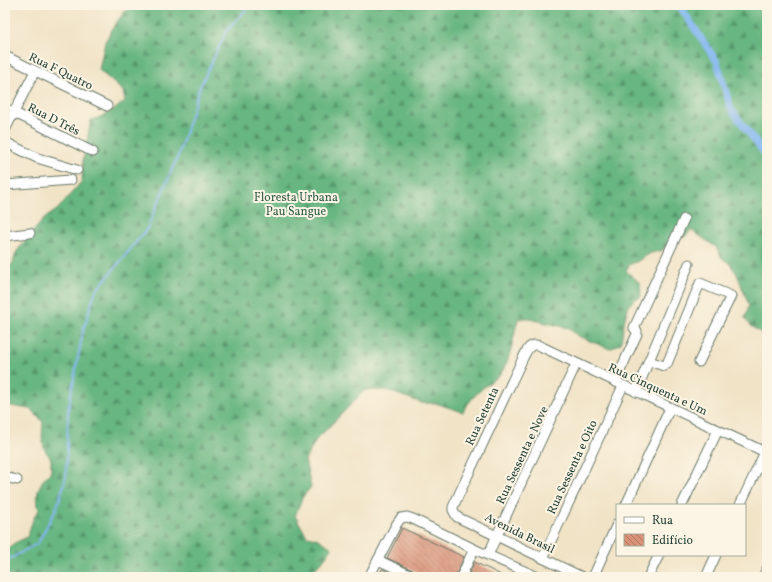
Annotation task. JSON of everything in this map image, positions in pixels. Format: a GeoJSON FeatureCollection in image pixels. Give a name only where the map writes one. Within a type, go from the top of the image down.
{"type":"FeatureCollection","features":[{"type":"Feature","properties":{"kind":"street","name":"Rua F Quatro"},"geometry":{"type":"LineString","coordinates":[[5,56],[107,106]]}},
{"type":"Feature","properties":{"kind":"street"},"geometry":{"type":"LineString","coordinates":[[5,130],[9,110],[35,72]]}},
{"type":"Feature","properties":{"kind":"street","name":"Rua D Três"},"geometry":{"type":"LineString","coordinates":[[9,110],[93,152]]}},
{"type":"Feature","properties":{"kind":"street"},"geometry":{"type":"LineString","coordinates":[[5,142],[37,158],[77,170]]}},
{"type":"Feature","properties":{"kind":"street"},"geometry":{"type":"LineString","coordinates":[[5,185],[71,180]]}},
{"type":"Feature","properties":{"kind":"street","name":"Rua Sessenta e Oito"},"geometry":{"type":"LineString","coordinates":[[544,558],[619,384],[637,334],[637,331],[634,328],[684,220]]}},
{"type":"Feature","properties":{"kind":"street"},"geometry":{"type":"LineString","coordinates":[[5,236],[30,233]]}},
{"type":"Feature","properties":{"kind":"street"},"geometry":{"type":"LineString","coordinates":[[636,392],[689,264]]}},
{"type":"Feature","properties":{"kind":"street"},"geometry":{"type":"LineString","coordinates":[[649,361],[664,366],[667,364],[700,283],[731,296],[699,362]]}},
{"type":"Feature","properties":{"kind":"street","name":"Rua Setenta"},"geometry":{"type":"LineString","coordinates":[[453,507],[527,350],[533,345],[540,346]]}},
{"type":"Feature","properties":{"kind":"street","name":"Rua Cinquenta e Um"},"geometry":{"type":"LineString","coordinates":[[540,346],[766,453]]}},
{"type":"Feature","properties":{"kind":"street","name":"Rua Sessenta e Nove"},"geometry":{"type":"LineString","coordinates":[[488,555],[576,364]]}},
{"type":"Feature","properties":{"kind":"street"},"geometry":{"type":"LineString","coordinates":[[626,504],[670,408]]}},
{"type":"Feature","properties":{"kind":"street"},"geometry":{"type":"LineString","coordinates":[[682,504],[718,430]]}},
{"type":"Feature","properties":{"kind":"street"},"geometry":{"type":"LineString","coordinates":[[740,504],[766,453]]}},
{"type":"Feature","properties":{"kind":"street"},"geometry":{"type":"LineString","coordinates":[[5,477],[17,480]]}},
{"type":"Feature","properties":{"kind":"street","name":"Avenida Brasil"},"geometry":{"type":"LineString","coordinates":[[453,507],[454,513],[457,516],[582,577]]}},
{"type":"Feature","properties":{"kind":"street"},"geometry":{"type":"LineString","coordinates":[[369,577],[396,525],[401,518],[404,517],[413,519],[474,549],[538,577]]}},
{"type":"Feature","properties":{"kind":"street"},"geometry":{"type":"LineString","coordinates":[[593,577],[616,526]]}},
{"type":"Feature","properties":{"kind":"street"},"geometry":{"type":"LineString","coordinates":[[461,577],[474,549]]}},
{"type":"Feature","properties":{"kind":"street"},"geometry":{"type":"LineString","coordinates":[[648,577],[658,556]]}},
{"type":"Feature","properties":{"kind":"street"},"geometry":{"type":"LineString","coordinates":[[706,577],[716,556]]}},
{"type":"Feature","properties":{"kind":"street"},"geometry":{"type":"LineString","coordinates":[[378,560],[414,577]]}},
{"type":"Feature","properties":{"kind":"street"},"geometry":{"type":"LineString","coordinates":[[763,577],[767,569]]}},
{"type":"Feature","properties":{"kind":"green space","name":"Floresta Urbana Pau Sangue"},"geometry":{"type":"Polygon","coordinates":[[[130,5],[767,5],[767,337],[751,326],[745,319],[749,305],[737,274],[730,264],[722,258],[716,247],[691,230],[686,236],[673,239],[663,250],[651,253],[629,265],[626,271],[640,283],[641,297],[631,302],[628,307],[621,343],[610,349],[578,336],[568,328],[526,318],[518,319],[504,369],[500,375],[475,396],[463,412],[435,403],[422,403],[386,390],[365,390],[316,440],[305,460],[311,487],[302,498],[295,516],[307,536],[317,538],[332,548],[320,564],[306,577],[5,577],[5,552],[13,544],[27,537],[34,517],[39,510],[37,499],[40,485],[51,472],[51,459],[44,448],[42,438],[43,422],[30,409],[10,406],[5,399],[5,270],[13,263],[16,253],[23,243],[44,219],[58,209],[82,181],[83,161],[91,120],[109,113],[125,101],[123,91],[99,70],[105,42],[115,24],[130,5]]]}},
{"type":"Feature","properties":{"kind":"building"},"geometry":{"type":"Polygon","coordinates":[[[402,528],[464,557],[455,577],[425,577],[387,558],[402,528]]]}},
{"type":"Feature","properties":{"kind":"building"},"geometry":{"type":"Polygon","coordinates":[[[474,562],[489,569],[505,577],[468,577],[474,562]]]}},
{"type":"Feature","properties":{"kind":"building"},"geometry":{"type":"Polygon","coordinates":[[[382,569],[398,576],[398,577],[378,577],[382,569]]]}},
{"type":"Feature","properties":{"kind":"waterway"},"geometry":{"type":"LineString","coordinates":[[5,559],[8,560],[38,543],[57,507],[66,477],[68,410],[83,331],[95,292],[147,229],[179,153],[199,89],[226,32],[250,5]]}},
{"type":"Feature","properties":{"kind":"waterway"},"geometry":{"type":"LineString","coordinates":[[679,5],[717,62],[731,109],[767,157]]}}]}
